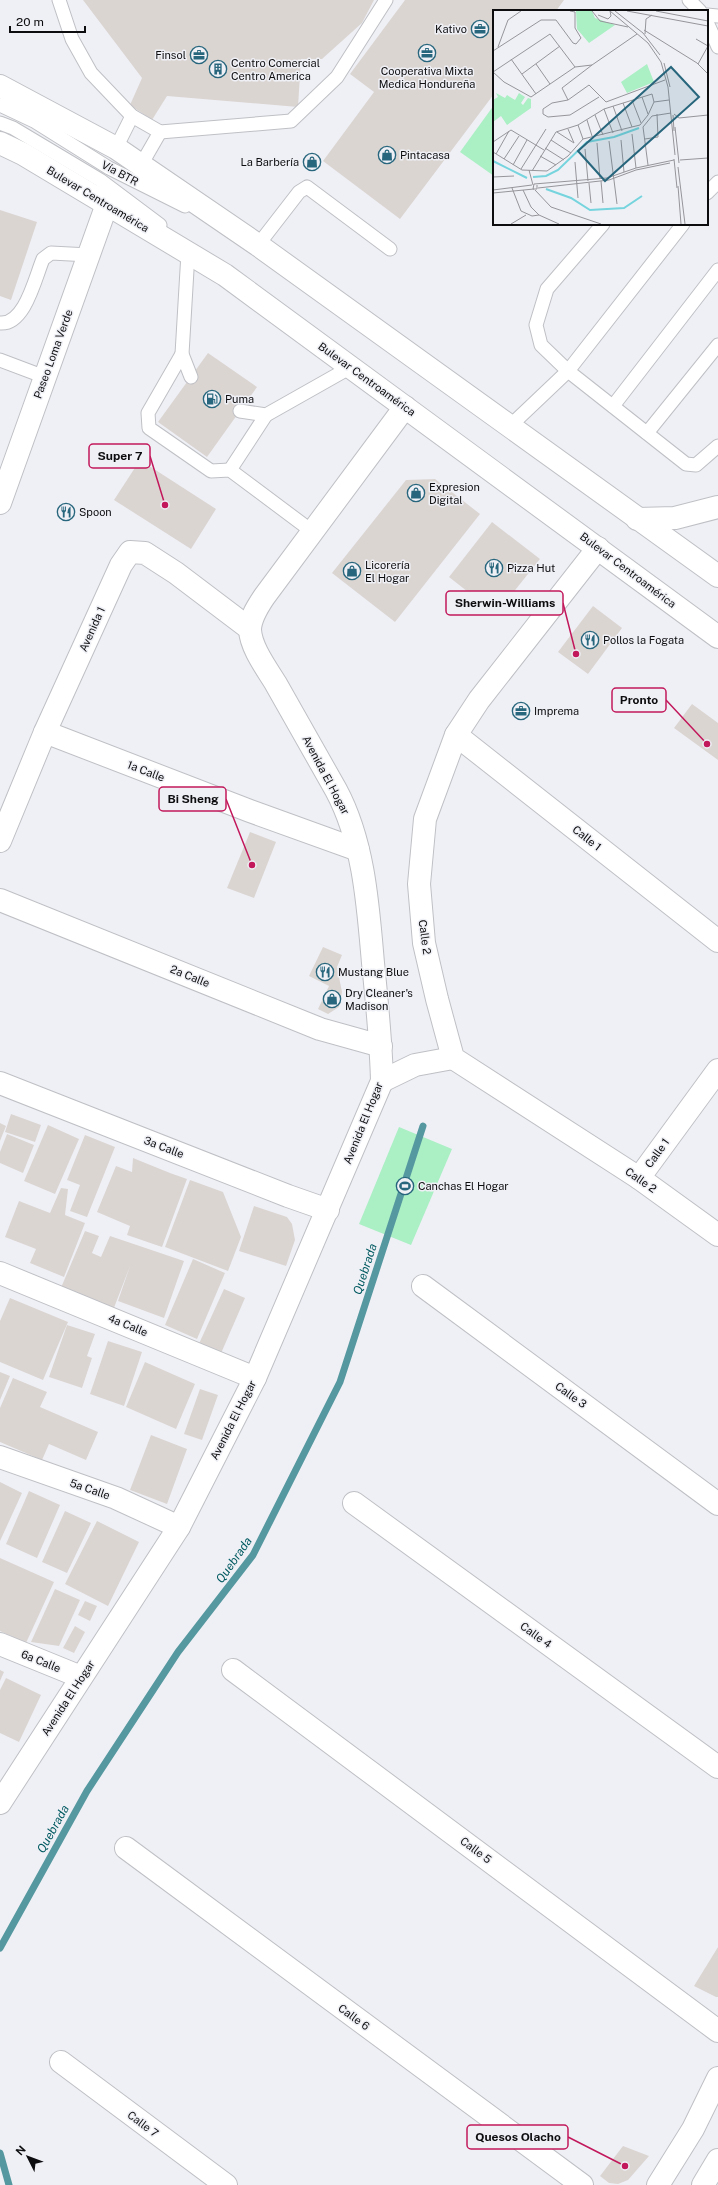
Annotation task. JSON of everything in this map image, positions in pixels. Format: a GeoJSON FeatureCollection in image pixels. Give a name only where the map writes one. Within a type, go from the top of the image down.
{"type":"FeatureCollection","features":[{"type":"Feature","properties":{"kind":"street"},"geometry":{"type":"LineString","coordinates":[[0,86],[116,148],[251,240],[718,576]]}},
{"type":"Feature","properties":{"kind":"street","name":"Bulevar Centroamérica"},"geometry":{"type":"LineString","coordinates":[[0,143],[24,154],[226,275],[718,637]]}},
{"type":"Feature","properties":{"kind":"street","name":"Paseo Loma Verde"},"geometry":{"type":"LineString","coordinates":[[0,503],[106,204]]}},
{"type":"Feature","properties":{"kind":"street"},"geometry":{"type":"LineString","coordinates":[[250,629],[254,613],[264,596],[405,407]]}},
{"type":"Feature","properties":{"kind":"street"},"geometry":{"type":"LineString","coordinates":[[637,519],[675,518],[718,506]]}},
{"type":"Feature","properties":{"kind":"street","name":"Calle 2"},"geometry":{"type":"LineString","coordinates":[[598,548],[479,700],[456,735],[426,819],[419,884],[424,944],[436,999],[453,1058],[639,1178],[718,1236]]}},
{"type":"Feature","properties":{"kind":"street","name":"Avenida 1"},"geometry":{"type":"LineString","coordinates":[[0,841],[45,732],[121,565],[130,552],[145,553],[176,572],[250,629]]}},
{"type":"Feature","properties":{"kind":"street","name":"Avenida El Hogar"},"geometry":{"type":"LineString","coordinates":[[0,1803],[179,1526],[255,1378],[382,1081],[381,1046],[368,910],[358,850],[347,815],[336,791],[266,668],[255,645],[250,629]]}},
{"type":"Feature","properties":{"kind":"street","name":"1a Calle"},"geometry":{"type":"LineString","coordinates":[[45,732],[358,850]]}},
{"type":"Feature","properties":{"kind":"street","name":"Calle 1"},"geometry":{"type":"LineString","coordinates":[[456,735],[718,942]]}},
{"type":"Feature","properties":{"kind":"street","name":"2a Calle"},"geometry":{"type":"LineString","coordinates":[[0,900],[320,1029],[381,1046]]}},
{"type":"Feature","properties":{"kind":"street"},"geometry":{"type":"LineString","coordinates":[[382,1081],[415,1065],[453,1058]]}},
{"type":"Feature","properties":{"kind":"street","name":"Calle 1"},"geometry":{"type":"LineString","coordinates":[[639,1178],[718,1070]]}},
{"type":"Feature","properties":{"kind":"street","name":"3a Calle"},"geometry":{"type":"LineString","coordinates":[[0,1083],[288,1196],[328,1210]]}},
{"type":"Feature","properties":{"kind":"street","name":"4a Calle"},"geometry":{"type":"LineString","coordinates":[[0,1273],[255,1378]]}},
{"type":"Feature","properties":{"kind":"street","name":"Calle 3"},"geometry":{"type":"LineString","coordinates":[[423,1286],[718,1504]]}},
{"type":"Feature","properties":{"kind":"street","name":"5a Calle"},"geometry":{"type":"LineString","coordinates":[[0,1457],[116,1498],[179,1526]]}},
{"type":"Feature","properties":{"kind":"street","name":"Calle 4"},"geometry":{"type":"LineString","coordinates":[[354,1503],[718,1767]]}},
{"type":"Feature","properties":{"kind":"street","name":"6a Calle"},"geometry":{"type":"LineString","coordinates":[[0,1644],[81,1677]]}},
{"type":"Feature","properties":{"kind":"street","name":"Calle 5"},"geometry":{"type":"LineString","coordinates":[[233,1670],[718,2031]]}},
{"type":"Feature","properties":{"kind":"street","name":"Calle 6"},"geometry":{"type":"LineString","coordinates":[[126,1848],[582,2185]]}},
{"type":"Feature","properties":{"kind":"street","name":"Calle 7"},"geometry":{"type":"LineString","coordinates":[[61,2062],[226,2185]]}},
{"type":"Feature","properties":{"kind":"street"},"geometry":{"type":"LineString","coordinates":[[658,2185],[693,2129],[718,2078]]}},
{"type":"Feature","properties":{"kind":"street"},"geometry":{"type":"LineString","coordinates":[[703,2185],[718,2160]]}},
{"type":"Feature","properties":{"kind":"lane"},"geometry":{"type":"LineString","coordinates":[[59,0],[72,40],[90,73],[132,116],[160,132],[291,121],[337,77],[386,0]]}},
{"type":"Feature","properties":{"kind":"lane"},"geometry":{"type":"LineString","coordinates":[[689,0],[699,10]]}},
{"type":"Feature","properties":{"kind":"lane"},"geometry":{"type":"LineString","coordinates":[[708,15],[718,16]]}},
{"type":"Feature","properties":{"kind":"lane"},"geometry":{"type":"LineString","coordinates":[[708,24],[718,47]]}},
{"type":"Feature","properties":{"kind":"lane","name":"Vía BTR"},"geometry":{"type":"LineString","coordinates":[[0,105],[34,121],[109,168],[251,240]]}},
{"type":"Feature","properties":{"kind":"lane"},"geometry":{"type":"LineString","coordinates":[[116,148],[132,116]]}},
{"type":"Feature","properties":{"kind":"lane","name":"Vía BTR"},"geometry":{"type":"LineString","coordinates":[[0,122],[100,180],[226,275]]}},
{"type":"Feature","properties":{"kind":"lane"},"geometry":{"type":"LineString","coordinates":[[140,165],[160,132]]}},
{"type":"Feature","properties":{"kind":"lane"},"geometry":{"type":"LineString","coordinates":[[708,192],[718,182]]}},
{"type":"Feature","properties":{"kind":"lane"},"geometry":{"type":"LineString","coordinates":[[251,240],[299,192],[307,187],[390,249]]}},
{"type":"Feature","properties":{"kind":"lane"},"geometry":{"type":"LineString","coordinates":[[602,225],[547,289],[536,325],[541,345],[568,371],[686,464],[696,465],[718,446]]}},
{"type":"Feature","properties":{"kind":"lane"},"geometry":{"type":"LineString","coordinates":[[509,427],[568,371],[681,225]]}},
{"type":"Feature","properties":{"kind":"lane"},"geometry":{"type":"LineString","coordinates":[[0,323],[12,321],[21,314],[43,259],[51,253],[89,254]]}},
{"type":"Feature","properties":{"kind":"lane"},"geometry":{"type":"LineString","coordinates":[[188,253],[182,354],[191,377]]}},
{"type":"Feature","properties":{"kind":"lane"},"geometry":{"type":"LineString","coordinates":[[613,406],[718,270]]}},
{"type":"Feature","properties":{"kind":"lane"},"geometry":{"type":"LineString","coordinates":[[647,433],[718,345]]}},
{"type":"Feature","properties":{"kind":"lane"},"geometry":{"type":"LineString","coordinates":[[182,354],[148,413],[149,428],[211,471],[230,470],[313,532]]}},
{"type":"Feature","properties":{"kind":"lane"},"geometry":{"type":"LineString","coordinates":[[0,360],[45,377]]}},
{"type":"Feature","properties":{"kind":"lane"},"geometry":{"type":"LineString","coordinates":[[230,470],[266,415],[351,367]]}},
{"type":"Feature","properties":{"kind":"lane"},"geometry":{"type":"LineString","coordinates":[[240,411],[266,415]]}},
{"type":"Feature","properties":{"kind":"green space"},"geometry":{"type":"Polygon","coordinates":[[[493,106],[493,175],[460,152],[493,106]]]}},
{"type":"Feature","properties":{"kind":"green space","name":"Canchas El Hogar"},"geometry":{"type":"Polygon","coordinates":[[[399,1127],[452,1149],[411,1245],[359,1224],[399,1127]]]}},
{"type":"Feature","properties":{"kind":"building","name":"Centro Comercial Centro America"},"geometry":{"type":"Polygon","coordinates":[[[83,0],[374,0],[362,23],[322,59],[301,59],[298,107],[167,96],[152,120],[130,105],[142,78],[83,0]]]}},
{"type":"Feature","properties":{"kind":"building"},"geometry":{"type":"Polygon","coordinates":[[[405,0],[564,0],[557,10],[493,10],[493,95],[400,219],[323,161],[374,92],[350,74],[405,0]]]}},
{"type":"Feature","properties":{"kind":"building"},"geometry":{"type":"Polygon","coordinates":[[[0,210],[37,222],[11,300],[0,296],[0,210]]]}},
{"type":"Feature","properties":{"kind":"building","name":"Puma"},"geometry":{"type":"Polygon","coordinates":[[[208,353],[257,387],[207,457],[158,422],[208,353]]]}},
{"type":"Feature","properties":{"kind":"building"},"geometry":{"type":"Polygon","coordinates":[[[140,460],[216,509],[191,549],[114,500],[140,460]]]}},
{"type":"Feature","properties":{"kind":"building"},"geometry":{"type":"Polygon","coordinates":[[[435,479],[480,514],[395,622],[332,573],[406,480],[435,479]]]}},
{"type":"Feature","properties":{"kind":"building","name":"Pizza Hut"},"geometry":{"type":"Polygon","coordinates":[[[492,522],[540,559],[496,614],[449,577],[492,522]]]}},
{"type":"Feature","properties":{"kind":"building","name":"Pollos la Fogata"},"geometry":{"type":"Polygon","coordinates":[[[593,606],[622,628],[588,674],[558,652],[593,606]]]}},
{"type":"Feature","properties":{"kind":"building"},"geometry":{"type":"Polygon","coordinates":[[[692,704],[718,723],[718,760],[674,728],[692,704]]]}},
{"type":"Feature","properties":{"kind":"building"},"geometry":{"type":"Polygon","coordinates":[[[250,832],[276,842],[254,898],[227,888],[250,832]]]}},
{"type":"Feature","properties":{"kind":"building"},"geometry":{"type":"Polygon","coordinates":[[[323,947],[342,955],[337,967],[342,992],[339,1007],[328,1014],[318,1009],[329,986],[309,976],[323,947]]]}},
{"type":"Feature","properties":{"kind":"building"},"geometry":{"type":"Polygon","coordinates":[[[11,1114],[41,1125],[35,1142],[5,1132],[11,1114]]]}},
{"type":"Feature","properties":{"kind":"building"},"geometry":{"type":"Polygon","coordinates":[[[0,1123],[6,1126],[0,1141],[0,1123]]]}},
{"type":"Feature","properties":{"kind":"building"},"geometry":{"type":"Polygon","coordinates":[[[48,1125],[79,1139],[55,1194],[24,1181],[48,1125]]]}},
{"type":"Feature","properties":{"kind":"building"},"geometry":{"type":"Polygon","coordinates":[[[7,1134],[34,1145],[23,1173],[0,1163],[0,1152],[7,1134]]]}},
{"type":"Feature","properties":{"kind":"building"},"geometry":{"type":"Polygon","coordinates":[[[85,1135],[115,1147],[87,1217],[70,1211],[80,1185],[67,1180],[85,1135]]]}},
{"type":"Feature","properties":{"kind":"building"},"geometry":{"type":"Polygon","coordinates":[[[133,1158],[187,1179],[162,1247],[127,1235],[130,1226],[97,1212],[116,1166],[132,1172],[133,1158]]]}},
{"type":"Feature","properties":{"kind":"building"},"geometry":{"type":"Polygon","coordinates":[[[190,1180],[223,1192],[241,1237],[228,1271],[165,1247],[190,1180]]]}},
{"type":"Feature","properties":{"kind":"building"},"geometry":{"type":"Polygon","coordinates":[[[61,1188],[68,1189],[65,1215],[85,1223],[64,1277],[30,1263],[36,1249],[5,1237],[19,1201],[50,1213],[61,1188]]]}},
{"type":"Feature","properties":{"kind":"building"},"geometry":{"type":"Polygon","coordinates":[[[254,1206],[287,1217],[292,1224],[295,1240],[286,1266],[239,1251],[254,1206]]]}},
{"type":"Feature","properties":{"kind":"building"},"geometry":{"type":"Polygon","coordinates":[[[85,1231],[99,1236],[92,1253],[101,1257],[110,1236],[184,1261],[164,1318],[118,1301],[130,1266],[112,1313],[60,1290],[85,1231]]]}},
{"type":"Feature","properties":{"kind":"building"},"geometry":{"type":"Polygon","coordinates":[[[193,1259],[225,1273],[197,1339],[165,1325],[193,1259]]]}},
{"type":"Feature","properties":{"kind":"building"},"geometry":{"type":"Polygon","coordinates":[[[224,1289],[245,1298],[219,1358],[197,1348],[224,1289]]]}},
{"type":"Feature","properties":{"kind":"building"},"geometry":{"type":"Polygon","coordinates":[[[10,1298],[68,1322],[43,1380],[0,1362],[0,1321],[10,1298]]]}},
{"type":"Feature","properties":{"kind":"building"},"geometry":{"type":"Polygon","coordinates":[[[67,1325],[95,1334],[87,1356],[92,1358],[82,1388],[49,1377],[67,1325]]]}},
{"type":"Feature","properties":{"kind":"building"},"geometry":{"type":"Polygon","coordinates":[[[108,1341],[142,1352],[124,1406],[90,1394],[108,1341]]]}},
{"type":"Feature","properties":{"kind":"building"},"geometry":{"type":"Polygon","coordinates":[[[145,1362],[195,1384],[176,1429],[126,1407],[145,1362]]]}},
{"type":"Feature","properties":{"kind":"building"},"geometry":{"type":"Polygon","coordinates":[[[0,1372],[10,1376],[0,1400],[0,1372]]]}},
{"type":"Feature","properties":{"kind":"building"},"geometry":{"type":"Polygon","coordinates":[[[13,1378],[47,1392],[40,1407],[98,1432],[86,1460],[49,1444],[42,1460],[0,1442],[0,1408],[13,1378]]]}},
{"type":"Feature","properties":{"kind":"building"},"geometry":{"type":"Polygon","coordinates":[[[200,1389],[218,1395],[202,1440],[184,1434],[200,1389]]]}},
{"type":"Feature","properties":{"kind":"building"},"geometry":{"type":"Polygon","coordinates":[[[151,1435],[187,1449],[167,1504],[130,1490],[151,1435]]]}},
{"type":"Feature","properties":{"kind":"building"},"geometry":{"type":"Polygon","coordinates":[[[0,1482],[22,1493],[0,1541],[0,1482]]]}},
{"type":"Feature","properties":{"kind":"building"},"geometry":{"type":"Polygon","coordinates":[[[29,1491],[60,1505],[37,1558],[6,1544],[29,1491]]]}},
{"type":"Feature","properties":{"kind":"building"},"geometry":{"type":"Polygon","coordinates":[[[65,1511],[91,1523],[67,1573],[42,1562],[65,1511]]]}},
{"type":"Feature","properties":{"kind":"building"},"geometry":{"type":"Polygon","coordinates":[[[97,1521],[139,1542],[108,1606],[65,1584],[97,1521]]]}},
{"type":"Feature","properties":{"kind":"building"},"geometry":{"type":"Polygon","coordinates":[[[0,1558],[54,1582],[26,1643],[0,1631],[0,1558]]]}},
{"type":"Feature","properties":{"kind":"building"},"geometry":{"type":"Polygon","coordinates":[[[55,1589],[80,1600],[59,1646],[31,1642],[55,1589]]]}},
{"type":"Feature","properties":{"kind":"building"},"geometry":{"type":"Polygon","coordinates":[[[85,1601],[97,1606],[90,1621],[78,1615],[85,1601]]]}},
{"type":"Feature","properties":{"kind":"building"},"geometry":{"type":"Polygon","coordinates":[[[75,1626],[85,1632],[74,1653],[63,1648],[75,1626]]]}},
{"type":"Feature","properties":{"kind":"building"},"geometry":{"type":"Polygon","coordinates":[[[0,1670],[4,1672],[0,1681],[0,1670]]]}},
{"type":"Feature","properties":{"kind":"building"},"geometry":{"type":"Polygon","coordinates":[[[6,1678],[41,1695],[19,1742],[0,1733],[0,1690],[6,1678]]]}},
{"type":"Feature","properties":{"kind":"building"},"geometry":{"type":"Polygon","coordinates":[[[718,1947],[718,1997],[716,1997],[694,1986],[718,1947]]]}},
{"type":"Feature","properties":{"kind":"building"},"geometry":{"type":"Polygon","coordinates":[[[623,2146],[649,2156],[628,2180],[618,2184],[609,2183],[600,2176],[623,2146]]]}},
{"type":"Feature","properties":{"kind":"waterway","name":"Quebrada"},"geometry":{"type":"LineString","coordinates":[[0,1948],[87,1791],[178,1652],[253,1555],[340,1382],[423,1126]]}},
{"type":"Feature","properties":{"kind":"waterway","name":"Quebrada"},"geometry":{"type":"LineString","coordinates":[[0,2153],[9,2185]]}},
{"type":"Feature","properties":{"kind":"place","name":"Kativo"},"geometry":{"type":"Point","coordinates":[480,29]}},
{"type":"Feature","properties":{"kind":"place","name":"Cooperativa Mixta Medica Hondureña"},"geometry":{"type":"Point","coordinates":[427,53]}},
{"type":"Feature","properties":{"kind":"place","name":"Finsol"},"geometry":{"type":"Point","coordinates":[199,55]}},
{"type":"Feature","properties":{"kind":"place","name":"Centro Comercial Centro America"},"geometry":{"type":"Point","coordinates":[218,69]}},
{"type":"Feature","properties":{"kind":"place","name":"Pintacasa"},"geometry":{"type":"Point","coordinates":[387,155]}},
{"type":"Feature","properties":{"kind":"place","name":"La Barbería"},"geometry":{"type":"Point","coordinates":[312,162]}},
{"type":"Feature","properties":{"kind":"place","name":"Puma"},"geometry":{"type":"Point","coordinates":[212,399]}},
{"type":"Feature","properties":{"kind":"place","name":"Expresion Digital"},"geometry":{"type":"Point","coordinates":[416,493]}},
{"type":"Feature","properties":{"kind":"place","name":"Super 7"},"geometry":{"type":"Point","coordinates":[165,505]}},
{"type":"Feature","properties":{"kind":"place","name":"Spoon"},"geometry":{"type":"Point","coordinates":[66,512]}},
{"type":"Feature","properties":{"kind":"place","name":"Pizza Hut"},"geometry":{"type":"Point","coordinates":[494,568]}},
{"type":"Feature","properties":{"kind":"place","name":"Licorería El Hogar"},"geometry":{"type":"Point","coordinates":[352,571]}},
{"type":"Feature","properties":{"kind":"place","name":"Pollos la Fogata"},"geometry":{"type":"Point","coordinates":[590,640]}},
{"type":"Feature","properties":{"kind":"place","name":"Sherwin-Williams"},"geometry":{"type":"Point","coordinates":[576,654]}},
{"type":"Feature","properties":{"kind":"place","name":"Imprema"},"geometry":{"type":"Point","coordinates":[521,711]}},
{"type":"Feature","properties":{"kind":"place","name":"Pronto"},"geometry":{"type":"Point","coordinates":[707,744]}},
{"type":"Feature","properties":{"kind":"place","name":"Bi Sheng"},"geometry":{"type":"Point","coordinates":[252,865]}},
{"type":"Feature","properties":{"kind":"place","name":"Mustang Blue"},"geometry":{"type":"Point","coordinates":[325,972]}},
{"type":"Feature","properties":{"kind":"place","name":"Dry Cleaner's Madison"},"geometry":{"type":"Point","coordinates":[332,999]}},
{"type":"Feature","properties":{"kind":"place","name":"Canchas El Hogar"},"geometry":{"type":"Point","coordinates":[405,1186]}},
{"type":"Feature","properties":{"kind":"place","name":"Quesos Olacho"},"geometry":{"type":"Point","coordinates":[625,2166]}}]}
